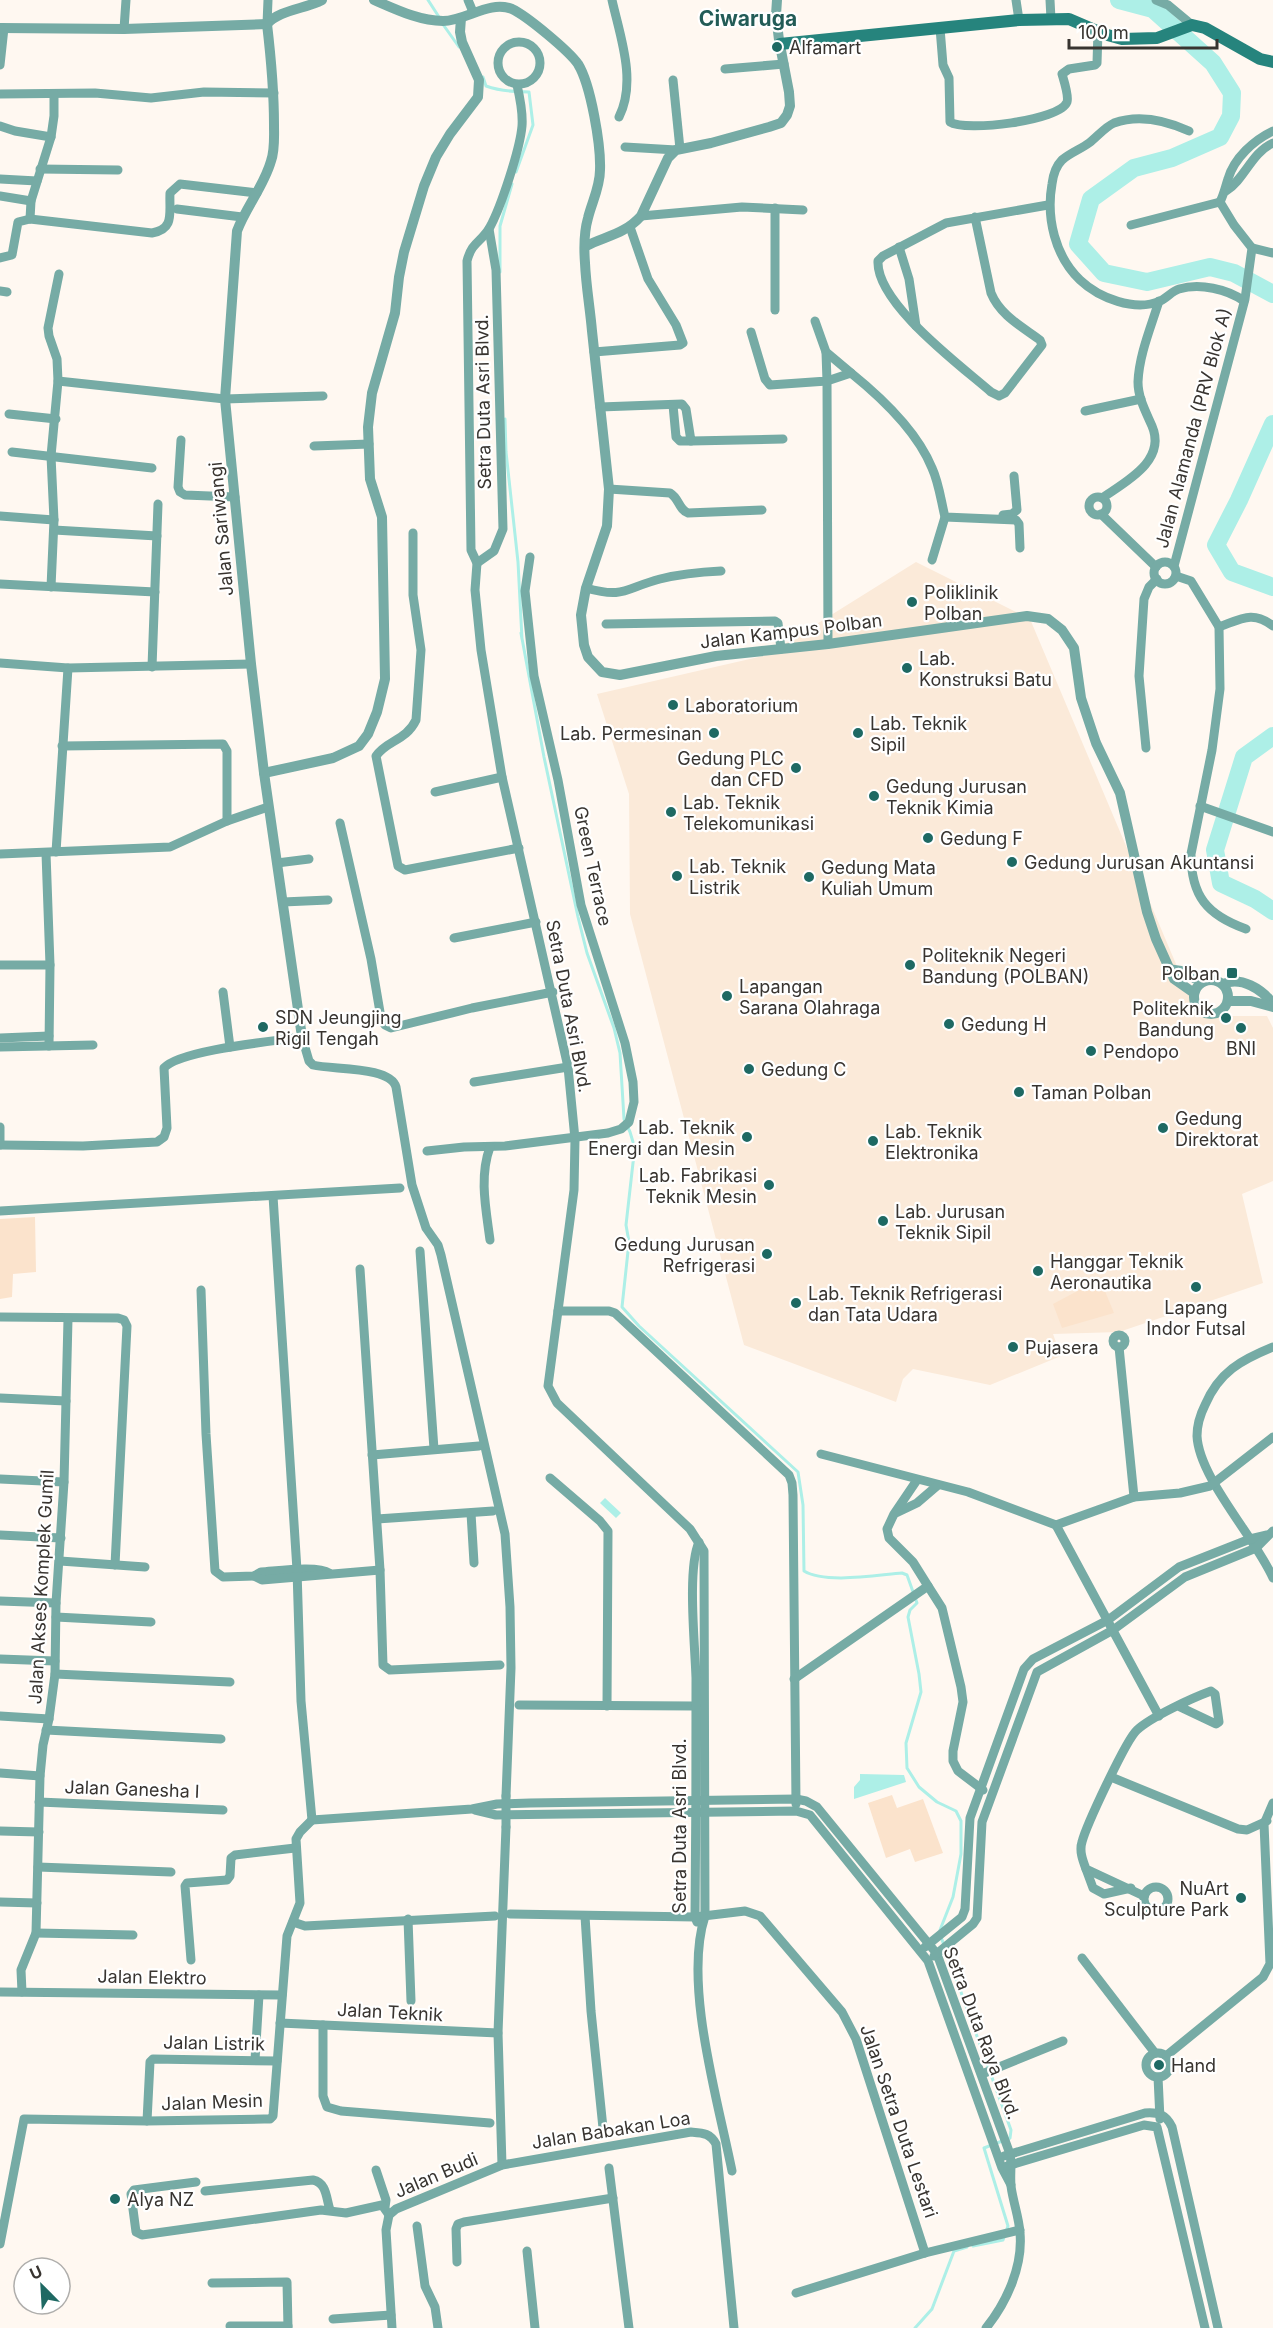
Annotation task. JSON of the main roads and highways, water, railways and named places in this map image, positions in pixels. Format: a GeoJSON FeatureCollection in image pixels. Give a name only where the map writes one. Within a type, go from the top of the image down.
{"type":"FeatureCollection","features":[{"type":"Feature","properties":{"kind":"main road"},"geometry":{"type":"LineString","coordinates":[[780,44],[1019,20],[1051,19],[1076,21],[1122,39],[1148,39],[1166,35],[1187,26],[1205,28],[1260,58],[1273,62]]}},
{"type":"Feature","properties":{"kind":"water"},"geometry":{"type":"Polygon","coordinates":[[[605,1498],[621,1513],[616,1518],[600,1503],[605,1498]]]}},
{"type":"Feature","properties":{"kind":"water"},"geometry":{"type":"Polygon","coordinates":[[[860,1774],[904,1775],[906,1782],[854,1799],[854,1787],[860,1780],[860,1774]]]}},
{"type":"Feature","properties":{"kind":"waterway"},"geometry":{"type":"LineString","coordinates":[[428,0],[439,17]]}},
{"type":"Feature","properties":{"kind":"waterway"},"geometry":{"type":"LineString","coordinates":[[1119,0],[1153,9],[1213,63],[1232,93],[1231,116],[1220,137],[1172,158],[1134,168],[1091,199],[1078,244],[1104,273],[1147,282],[1210,267],[1234,273],[1273,294]]}},
{"type":"Feature","properties":{"kind":"waterway"},"geometry":{"type":"LineString","coordinates":[[442,23],[459,47]]}},
{"type":"Feature","properties":{"kind":"waterway"},"geometry":{"type":"LineString","coordinates":[[483,77],[486,86],[507,91],[529,92],[533,125],[516,172]]}},
{"type":"Feature","properties":{"kind":"waterway"},"geometry":{"type":"LineString","coordinates":[[500,272],[500,226],[512,184]]}},
{"type":"Feature","properties":{"kind":"waterway"},"geometry":{"type":"LineString","coordinates":[[505,419],[506,452],[518,562],[522,639],[521,633],[544,757],[578,917],[587,953],[614,1028],[620,1053],[624,1119],[633,1142],[634,1154],[626,1225],[629,1242],[622,1307],[639,1326],[798,1472],[803,1505],[804,1571],[813,1575],[838,1578],[902,1573],[907,1575],[917,1603],[910,1610],[908,1617],[921,1692],[906,1743],[907,1768],[919,1787],[937,1802],[956,1811],[961,1821],[961,1854],[953,1897],[940,1930]]}},
{"type":"Feature","properties":{"kind":"waterway"},"geometry":{"type":"LineString","coordinates":[[1273,424],[1216,545],[1232,572],[1273,587]]}},
{"type":"Feature","properties":{"kind":"waterway"},"geometry":{"type":"LineString","coordinates":[[1273,736],[1244,757],[1215,850],[1221,883],[1255,899],[1273,911]]}},
{"type":"Feature","properties":{"kind":"waterway"},"geometry":{"type":"LineString","coordinates":[[941,1937],[1011,2130],[1010,2138],[984,2148],[1008,2226],[1003,2240],[973,2246]]}},
{"type":"Feature","properties":{"kind":"waterway"},"geometry":{"type":"LineString","coordinates":[[915,2328],[932,2309],[954,2251],[967,2247]]}},
{"type":"Feature","properties":{"kind":"place","name":"Alfamart"},"geometry":{"type":"Point","coordinates":[777,47]}},
{"type":"Feature","properties":{"kind":"place","name":"Poliklinik Polban"},"geometry":{"type":"Point","coordinates":[912,602]}},
{"type":"Feature","properties":{"kind":"place","name":"Lab. Konstruksi Batu"},"geometry":{"type":"Point","coordinates":[907,668]}},
{"type":"Feature","properties":{"kind":"place","name":"Laboratorium"},"geometry":{"type":"Point","coordinates":[673,705]}},
{"type":"Feature","properties":{"kind":"place","name":"Lab. Permesinan"},"geometry":{"type":"Point","coordinates":[714,733]}},
{"type":"Feature","properties":{"kind":"place","name":"Lab. Teknik Sipil"},"geometry":{"type":"Point","coordinates":[858,733]}},
{"type":"Feature","properties":{"kind":"place","name":"Gedung PLC dan CFD"},"geometry":{"type":"Point","coordinates":[796,768]}},
{"type":"Feature","properties":{"kind":"place","name":"Gedung Jurusan Teknik Kimia"},"geometry":{"type":"Point","coordinates":[874,796]}},
{"type":"Feature","properties":{"kind":"place","name":"Lab. Teknik Telekomunikasi"},"geometry":{"type":"Point","coordinates":[671,812]}},
{"type":"Feature","properties":{"kind":"place","name":"Gedung F"},"geometry":{"type":"Point","coordinates":[928,838]}},
{"type":"Feature","properties":{"kind":"place","name":"Gedung Jurusan Akuntansi"},"geometry":{"type":"Point","coordinates":[1012,862]}},
{"type":"Feature","properties":{"kind":"place","name":"Lab. Teknik Listrik"},"geometry":{"type":"Point","coordinates":[677,876]}},
{"type":"Feature","properties":{"kind":"place","name":"Gedung Mata Kuliah Umum"},"geometry":{"type":"Point","coordinates":[809,877]}},
{"type":"Feature","properties":{"kind":"place","name":"Politeknik Negeri Bandung (POLBAN)"},"geometry":{"type":"Point","coordinates":[910,965]}},
{"type":"Feature","properties":{"kind":"place","name":"Polban"},"geometry":{"type":"Point","coordinates":[1232,973]}},
{"type":"Feature","properties":{"kind":"place","name":"Lapangan Sarana Olahraga"},"geometry":{"type":"Point","coordinates":[727,996]}},
{"type":"Feature","properties":{"kind":"place","name":"Politeknik Bandung"},"geometry":{"type":"Point","coordinates":[1226,1018]}},
{"type":"Feature","properties":{"kind":"place","name":"Gedung H"},"geometry":{"type":"Point","coordinates":[949,1024]}},
{"type":"Feature","properties":{"kind":"place","name":"SDN Jeungjing Rigil Tengah"},"geometry":{"type":"Point","coordinates":[263,1027]}},
{"type":"Feature","properties":{"kind":"place","name":"BNI"},"geometry":{"type":"Point","coordinates":[1241,1028]}},
{"type":"Feature","properties":{"kind":"place","name":"Pendopo"},"geometry":{"type":"Point","coordinates":[1091,1051]}},
{"type":"Feature","properties":{"kind":"place","name":"Gedung C"},"geometry":{"type":"Point","coordinates":[749,1069]}},
{"type":"Feature","properties":{"kind":"place","name":"Taman Polban"},"geometry":{"type":"Point","coordinates":[1019,1092]}},
{"type":"Feature","properties":{"kind":"place","name":"Gedung Direktorat"},"geometry":{"type":"Point","coordinates":[1163,1128]}},
{"type":"Feature","properties":{"kind":"place","name":"Lab. Teknik Energi dan Mesin"},"geometry":{"type":"Point","coordinates":[747,1137]}},
{"type":"Feature","properties":{"kind":"place","name":"Lab. Teknik Elektronika"},"geometry":{"type":"Point","coordinates":[873,1141]}},
{"type":"Feature","properties":{"kind":"place","name":"Lab. Fabrikasi Teknik Mesin"},"geometry":{"type":"Point","coordinates":[769,1185]}},
{"type":"Feature","properties":{"kind":"place","name":"Lab. Jurusan Teknik Sipil"},"geometry":{"type":"Point","coordinates":[883,1221]}},
{"type":"Feature","properties":{"kind":"place","name":"Gedung Jurusan Refrigerasi"},"geometry":{"type":"Point","coordinates":[767,1254]}},
{"type":"Feature","properties":{"kind":"place","name":"Hanggar Teknik Aeronautika"},"geometry":{"type":"Point","coordinates":[1038,1271]}},
{"type":"Feature","properties":{"kind":"place","name":"Lapang Indor Futsal"},"geometry":{"type":"Point","coordinates":[1196,1287]}},
{"type":"Feature","properties":{"kind":"place","name":"Lab. Teknik Refrigerasi dan Tata Udara"},"geometry":{"type":"Point","coordinates":[796,1303]}},
{"type":"Feature","properties":{"kind":"place","name":"Pujasera"},"geometry":{"type":"Point","coordinates":[1013,1347]}},
{"type":"Feature","properties":{"kind":"place","name":"NuArt Sculpture Park"},"geometry":{"type":"Point","coordinates":[1241,1898]}},
{"type":"Feature","properties":{"kind":"place","name":"Hand"},"geometry":{"type":"Point","coordinates":[1159,2065]}},
{"type":"Feature","properties":{"kind":"place","name":"Alya NZ"},"geometry":{"type":"Point","coordinates":[115,2199]}},
{"type":"Feature","properties":{"kind":"district","name":"Ciwaruga"},"geometry":{"type":"Point","coordinates":[748,18]}}]}
